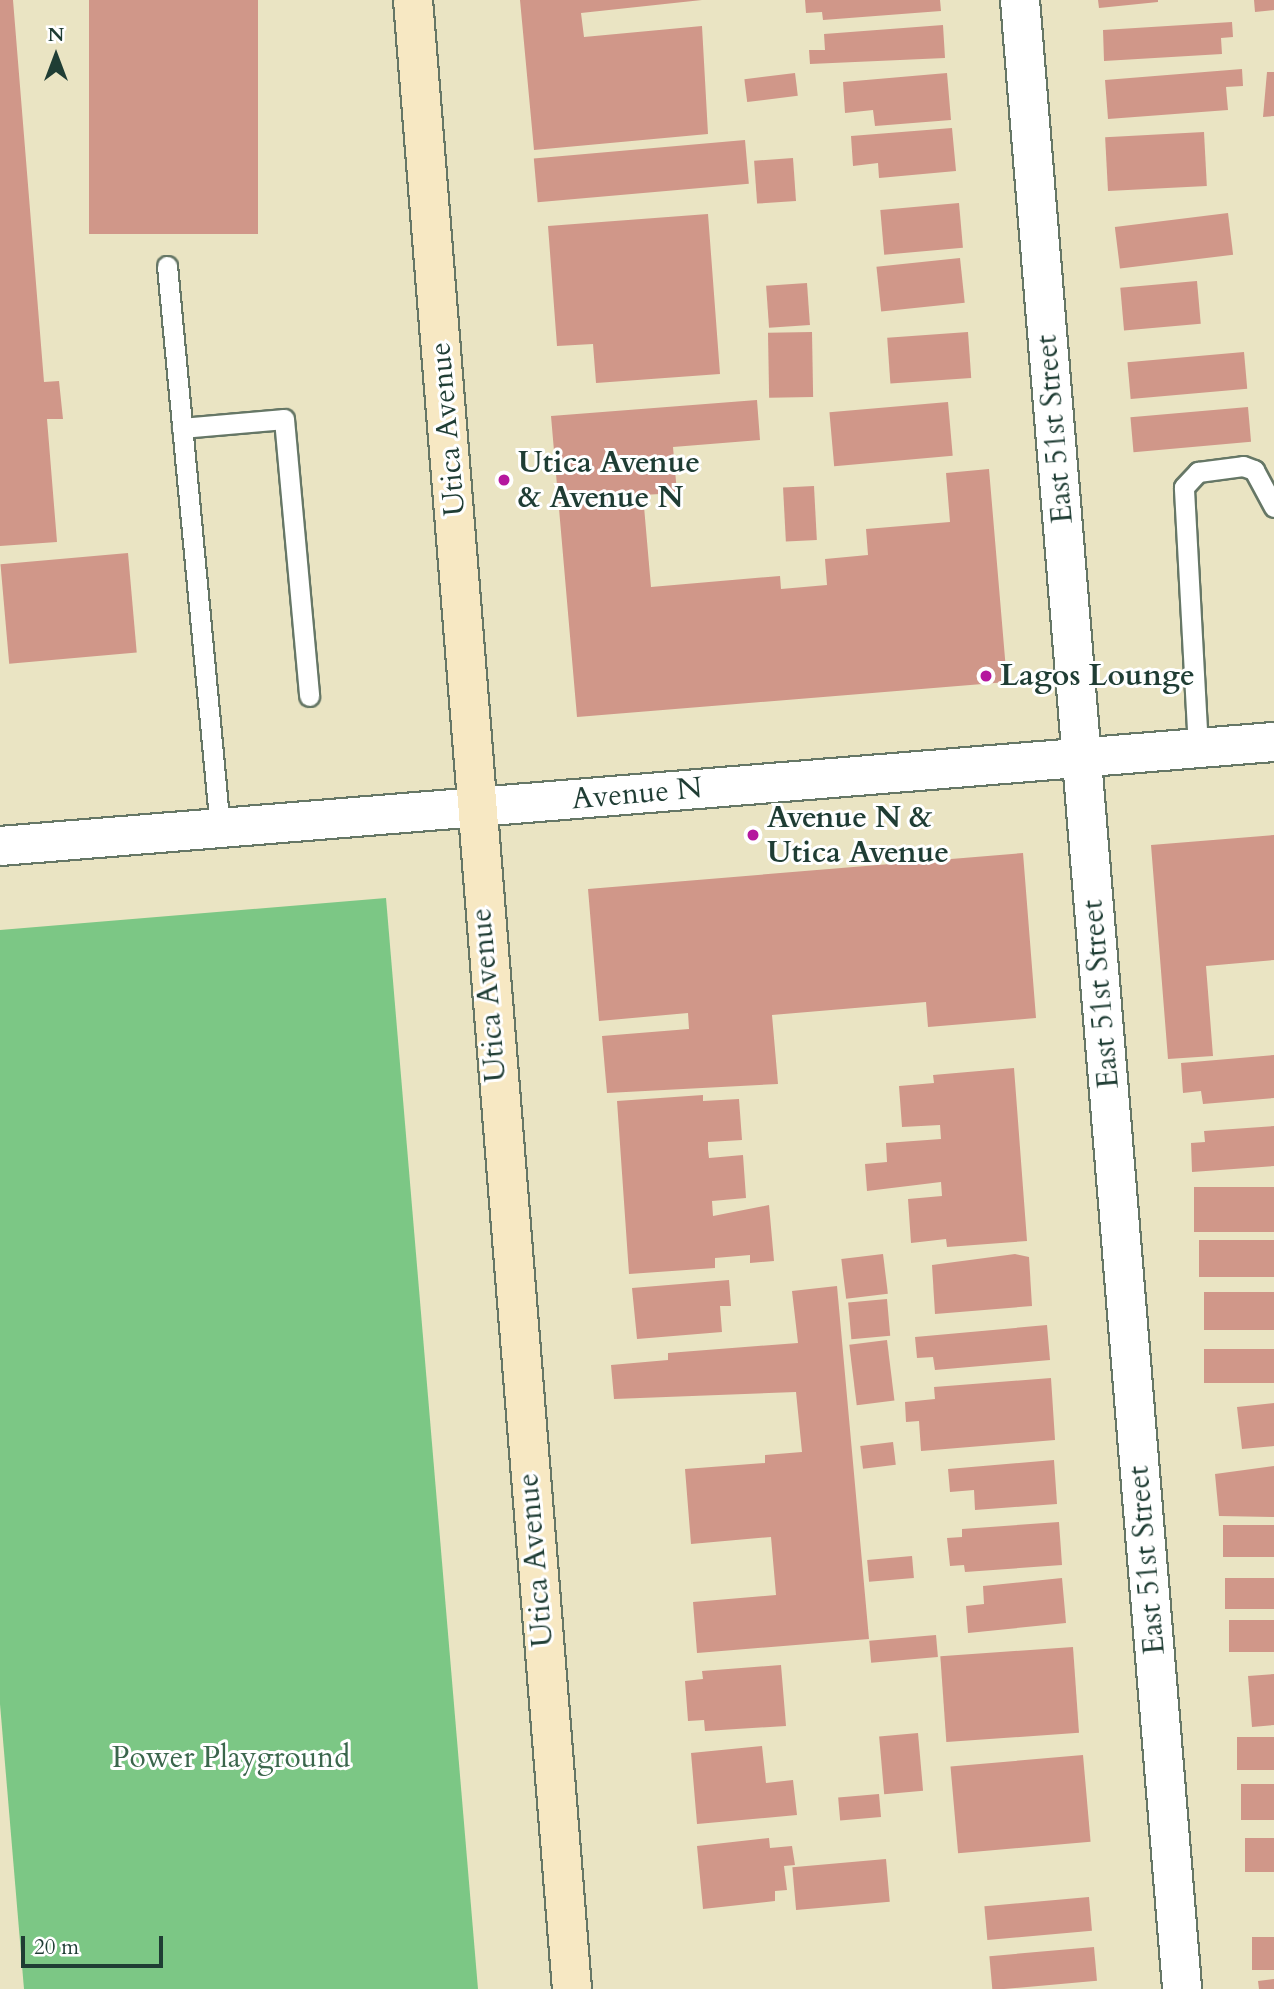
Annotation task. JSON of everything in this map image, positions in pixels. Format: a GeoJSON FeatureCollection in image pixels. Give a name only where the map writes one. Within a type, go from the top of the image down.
{"type":"FeatureCollection","features":[{"type":"Feature","properties":{"kind":"main road","name":"Utica Avenue"},"geometry":{"type":"LineString","coordinates":[[413,0],[473,807],[572,1989]]}},
{"type":"Feature","properties":{"kind":"street","name":"East 51st Street"},"geometry":{"type":"LineString","coordinates":[[1020,0],[1182,1989]]}},
{"type":"Feature","properties":{"kind":"street","name":"Avenue N"},"geometry":{"type":"LineString","coordinates":[[0,846],[1274,742]]}},
{"type":"Feature","properties":{"kind":"lane"},"geometry":{"type":"LineString","coordinates":[[167,267],[220,829]]}},
{"type":"Feature","properties":{"kind":"lane"},"geometry":{"type":"LineString","coordinates":[[182,428],[284,419],[309,696]]}},
{"type":"Feature","properties":{"kind":"lane"},"geometry":{"type":"LineString","coordinates":[[1198,748],[1184,487],[1198,472],[1243,466],[1254,470],[1274,507]]}},
{"type":"Feature","properties":{"kind":"green space","name":"Power Playground"},"geometry":{"type":"Polygon","coordinates":[[[386,898],[478,1989],[24,1989],[0,1704],[0,930],[386,898]]]}},
{"type":"Feature","properties":{"kind":"building"},"geometry":{"type":"Polygon","coordinates":[[[0,0],[13,0],[44,382],[59,381],[63,419],[47,419],[57,542],[0,546],[0,0]]]}},
{"type":"Feature","properties":{"kind":"building"},"geometry":{"type":"Polygon","coordinates":[[[89,0],[258,0],[258,234],[89,234],[89,0]]]}},
{"type":"Feature","properties":{"kind":"building"},"geometry":{"type":"Polygon","coordinates":[[[520,0],[702,0],[581,13],[584,37],[702,26],[708,134],[534,150],[520,0]]]}},
{"type":"Feature","properties":{"kind":"building"},"geometry":{"type":"Polygon","coordinates":[[[805,0],[940,0],[941,11],[823,20],[822,12],[806,13],[805,0]]]}},
{"type":"Feature","properties":{"kind":"building"},"geometry":{"type":"Polygon","coordinates":[[[1098,0],[1158,0],[1158,2],[1099,8],[1098,0]]]}},
{"type":"Feature","properties":{"kind":"building"},"geometry":{"type":"Polygon","coordinates":[[[1254,0],[1274,0],[1274,10],[1255,12],[1254,0]]]}},
{"type":"Feature","properties":{"kind":"building"},"geometry":{"type":"Polygon","coordinates":[[[1232,22],[1233,37],[1221,38],[1222,54],[1104,61],[1103,30],[1232,22]]]}},
{"type":"Feature","properties":{"kind":"building"},"geometry":{"type":"Polygon","coordinates":[[[943,25],[945,58],[810,64],[809,50],[825,50],[824,34],[943,25]]]}},
{"type":"Feature","properties":{"kind":"building"},"geometry":{"type":"Polygon","coordinates":[[[1242,69],[1243,86],[1226,87],[1228,110],[1108,119],[1105,80],[1242,69]]]}},
{"type":"Feature","properties":{"kind":"building"},"geometry":{"type":"Polygon","coordinates":[[[1267,72],[1274,72],[1274,116],[1263,117],[1267,72]]]}},
{"type":"Feature","properties":{"kind":"building"},"geometry":{"type":"Polygon","coordinates":[[[795,73],[798,96],[747,102],[744,79],[795,73]]]}},
{"type":"Feature","properties":{"kind":"building"},"geometry":{"type":"Polygon","coordinates":[[[947,73],[951,120],[875,126],[873,110],[845,113],[843,82],[947,73]]]}},
{"type":"Feature","properties":{"kind":"building"},"geometry":{"type":"Polygon","coordinates":[[[952,128],[956,171],[879,178],[878,163],[853,166],[851,136],[952,128]]]}},
{"type":"Feature","properties":{"kind":"building"},"geometry":{"type":"Polygon","coordinates":[[[1204,132],[1207,186],[1108,191],[1105,137],[1204,132]]]}},
{"type":"Feature","properties":{"kind":"building"},"geometry":{"type":"Polygon","coordinates":[[[745,140],[749,184],[538,202],[534,158],[745,140]]]}},
{"type":"Feature","properties":{"kind":"building"},"geometry":{"type":"Polygon","coordinates":[[[793,158],[796,201],[757,204],[754,161],[793,158]]]}},
{"type":"Feature","properties":{"kind":"building"},"geometry":{"type":"Polygon","coordinates":[[[959,203],[963,248],[884,255],[880,210],[959,203]]]}},
{"type":"Feature","properties":{"kind":"building"},"geometry":{"type":"Polygon","coordinates":[[[1228,213],[1233,255],[1120,269],[1115,227],[1228,213]]]}},
{"type":"Feature","properties":{"kind":"building"},"geometry":{"type":"Polygon","coordinates":[[[708,214],[720,374],[596,383],[593,344],[557,346],[548,226],[708,214]]]}},
{"type":"Feature","properties":{"kind":"building"},"geometry":{"type":"Polygon","coordinates":[[[960,258],[965,303],[881,312],[876,267],[960,258]]]}},
{"type":"Feature","properties":{"kind":"building"},"geometry":{"type":"Polygon","coordinates":[[[1197,281],[1201,324],[1124,331],[1120,288],[1197,281]]]}},
{"type":"Feature","properties":{"kind":"building"},"geometry":{"type":"Polygon","coordinates":[[[807,283],[810,325],[769,328],[766,286],[807,283]]]}},
{"type":"Feature","properties":{"kind":"building"},"geometry":{"type":"Polygon","coordinates":[[[812,332],[813,397],[769,398],[768,333],[812,332]]]}},
{"type":"Feature","properties":{"kind":"building"},"geometry":{"type":"Polygon","coordinates":[[[968,332],[971,378],[890,384],[887,338],[968,332]]]}},
{"type":"Feature","properties":{"kind":"building"},"geometry":{"type":"Polygon","coordinates":[[[1244,352],[1247,389],[1131,399],[1127,362],[1244,352]]]}},
{"type":"Feature","properties":{"kind":"building"},"geometry":{"type":"Polygon","coordinates":[[[757,400],[760,440],[673,447],[677,493],[643,495],[651,587],[780,576],[781,589],[827,585],[825,559],[868,555],[866,529],[950,522],[946,473],[989,469],[1007,682],[577,717],[551,416],[757,400]]]}},
{"type":"Feature","properties":{"kind":"building"},"geometry":{"type":"Polygon","coordinates":[[[948,402],[953,456],[834,466],[829,412],[948,402]]]}},
{"type":"Feature","properties":{"kind":"building"},"geometry":{"type":"Polygon","coordinates":[[[1248,407],[1251,442],[1133,452],[1130,417],[1248,407]]]}},
{"type":"Feature","properties":{"kind":"building"},"geometry":{"type":"Polygon","coordinates":[[[814,486],[817,540],[786,542],[783,488],[814,486]]]}},
{"type":"Feature","properties":{"kind":"building"},"geometry":{"type":"Polygon","coordinates":[[[128,553],[137,653],[9,664],[0,564],[128,553]]]}},
{"type":"Feature","properties":{"kind":"building"},"geometry":{"type":"Polygon","coordinates":[[[1274,835],[1274,960],[1206,966],[1213,1056],[1168,1059],[1151,845],[1274,835]]]}},
{"type":"Feature","properties":{"kind":"building"},"geometry":{"type":"Polygon","coordinates":[[[1023,853],[1036,1018],[928,1027],[926,1002],[772,1015],[778,1084],[607,1093],[602,1036],[689,1029],[688,1013],[599,1021],[588,889],[1023,853]]]}},
{"type":"Feature","properties":{"kind":"building"},"geometry":{"type":"Polygon","coordinates":[[[1274,1055],[1274,1098],[1203,1104],[1201,1091],[1183,1093],[1181,1063],[1274,1055]]]}},
{"type":"Feature","properties":{"kind":"building"},"geometry":{"type":"Polygon","coordinates":[[[1014,1068],[1027,1241],[947,1247],[946,1239],[911,1243],[908,1199],[942,1196],[941,1182],[867,1191],[865,1164],[887,1162],[886,1143],[941,1139],[940,1125],[902,1127],[899,1086],[934,1083],[933,1075],[1014,1068]]]}},
{"type":"Feature","properties":{"kind":"building"},"geometry":{"type":"Polygon","coordinates":[[[703,1095],[703,1101],[739,1099],[742,1140],[708,1142],[708,1149],[709,1158],[743,1155],[746,1198],[712,1201],[713,1216],[769,1205],[774,1261],[750,1263],[750,1255],[715,1258],[715,1268],[629,1274],[617,1101],[703,1095]]]}},
{"type":"Feature","properties":{"kind":"building"},"geometry":{"type":"Polygon","coordinates":[[[1274,1126],[1274,1166],[1192,1172],[1191,1143],[1205,1142],[1204,1131],[1274,1126]]]}},
{"type":"Feature","properties":{"kind":"building"},"geometry":{"type":"Polygon","coordinates":[[[1194,1187],[1274,1187],[1274,1232],[1194,1232],[1194,1187]]]}},
{"type":"Feature","properties":{"kind":"building"},"geometry":{"type":"Polygon","coordinates":[[[1199,1240],[1274,1240],[1274,1277],[1199,1277],[1199,1240]]]}},
{"type":"Feature","properties":{"kind":"building"},"geometry":{"type":"Polygon","coordinates":[[[883,1254],[888,1294],[846,1299],[841,1259],[883,1254]]]}},
{"type":"Feature","properties":{"kind":"building"},"geometry":{"type":"Polygon","coordinates":[[[1015,1254],[1029,1257],[1032,1306],[935,1314],[932,1265],[1015,1254]]]}},
{"type":"Feature","properties":{"kind":"building"},"geometry":{"type":"Polygon","coordinates":[[[729,1280],[731,1306],[720,1306],[722,1332],[637,1339],[632,1288],[729,1280]]]}},
{"type":"Feature","properties":{"kind":"building"},"geometry":{"type":"Polygon","coordinates":[[[837,1286],[869,1639],[697,1653],[693,1602],[776,1595],[771,1537],[691,1544],[685,1469],[765,1463],[765,1455],[802,1452],[796,1392],[614,1399],[611,1365],[668,1360],[668,1353],[798,1343],[792,1291],[837,1286]]]}},
{"type":"Feature","properties":{"kind":"building"},"geometry":{"type":"Polygon","coordinates":[[[1204,1292],[1274,1292],[1274,1330],[1204,1330],[1204,1292]]]}},
{"type":"Feature","properties":{"kind":"building"},"geometry":{"type":"Polygon","coordinates":[[[887,1299],[890,1336],[851,1339],[848,1302],[887,1299]]]}},
{"type":"Feature","properties":{"kind":"building"},"geometry":{"type":"Polygon","coordinates":[[[1047,1325],[1050,1360],[935,1370],[933,1357],[917,1358],[915,1337],[1047,1325]]]}},
{"type":"Feature","properties":{"kind":"building"},"geometry":{"type":"Polygon","coordinates":[[[887,1340],[894,1401],[857,1405],[849,1345],[887,1340]]]}},
{"type":"Feature","properties":{"kind":"building"},"geometry":{"type":"Polygon","coordinates":[[[1204,1349],[1274,1349],[1274,1383],[1204,1383],[1204,1349]]]}},
{"type":"Feature","properties":{"kind":"building"},"geometry":{"type":"Polygon","coordinates":[[[1051,1378],[1055,1440],[921,1451],[919,1421],[906,1422],[905,1402],[935,1399],[934,1387],[1051,1378]]]}},
{"type":"Feature","properties":{"kind":"building"},"geometry":{"type":"Polygon","coordinates":[[[1274,1403],[1274,1446],[1242,1449],[1237,1407],[1274,1403]]]}},
{"type":"Feature","properties":{"kind":"building"},"geometry":{"type":"Polygon","coordinates":[[[893,1442],[896,1465],[863,1469],[860,1446],[893,1442]]]}},
{"type":"Feature","properties":{"kind":"building"},"geometry":{"type":"Polygon","coordinates":[[[1054,1460],[1057,1504],[975,1510],[974,1490],[950,1492],[948,1469],[1054,1460]]]}},
{"type":"Feature","properties":{"kind":"building"},"geometry":{"type":"Polygon","coordinates":[[[1274,1466],[1274,1517],[1219,1516],[1215,1474],[1274,1466]]]}},
{"type":"Feature","properties":{"kind":"building"},"geometry":{"type":"Polygon","coordinates":[[[1059,1522],[1062,1565],[965,1572],[964,1565],[950,1566],[947,1538],[962,1537],[962,1529],[1059,1522]]]}},
{"type":"Feature","properties":{"kind":"building"},"geometry":{"type":"Polygon","coordinates":[[[1223,1525],[1274,1525],[1274,1557],[1223,1557],[1223,1525]]]}},
{"type":"Feature","properties":{"kind":"building"},"geometry":{"type":"Polygon","coordinates":[[[912,1556],[914,1578],[869,1582],[867,1560],[912,1556]]]}},
{"type":"Feature","properties":{"kind":"building"},"geometry":{"type":"Polygon","coordinates":[[[1062,1578],[1066,1623],[968,1633],[966,1606],[984,1604],[983,1586],[1062,1578]]]}},
{"type":"Feature","properties":{"kind":"building"},"geometry":{"type":"Polygon","coordinates":[[[1225,1578],[1274,1578],[1274,1609],[1225,1609],[1225,1578]]]}},
{"type":"Feature","properties":{"kind":"building"},"geometry":{"type":"Polygon","coordinates":[[[1229,1620],[1274,1620],[1274,1652],[1229,1652],[1229,1620]]]}},
{"type":"Feature","properties":{"kind":"building"},"geometry":{"type":"Polygon","coordinates":[[[936,1635],[938,1657],[871,1663],[869,1641],[936,1635]]]}},
{"type":"Feature","properties":{"kind":"building"},"geometry":{"type":"Polygon","coordinates":[[[1073,1647],[1079,1733],[946,1742],[940,1656],[1073,1647]]]}},
{"type":"Feature","properties":{"kind":"building"},"geometry":{"type":"Polygon","coordinates":[[[781,1665],[786,1726],[705,1731],[704,1720],[688,1721],[685,1681],[703,1679],[702,1671],[781,1665]]]}},
{"type":"Feature","properties":{"kind":"building"},"geometry":{"type":"Polygon","coordinates":[[[1274,1674],[1274,1725],[1252,1727],[1248,1676],[1274,1674]]]}},
{"type":"Feature","properties":{"kind":"building"},"geometry":{"type":"Polygon","coordinates":[[[918,1733],[923,1791],[884,1794],[879,1736],[918,1733]]]}},
{"type":"Feature","properties":{"kind":"building"},"geometry":{"type":"Polygon","coordinates":[[[1237,1737],[1274,1737],[1274,1770],[1237,1770],[1237,1737]]]}},
{"type":"Feature","properties":{"kind":"building"},"geometry":{"type":"Polygon","coordinates":[[[762,1746],[766,1783],[793,1780],[797,1815],[697,1824],[691,1753],[762,1746]]]}},
{"type":"Feature","properties":{"kind":"building"},"geometry":{"type":"Polygon","coordinates":[[[1083,1755],[1091,1842],[958,1853],[951,1767],[1083,1755]]]}},
{"type":"Feature","properties":{"kind":"building"},"geometry":{"type":"Polygon","coordinates":[[[1241,1784],[1274,1784],[1274,1820],[1241,1820],[1241,1784]]]}},
{"type":"Feature","properties":{"kind":"building"},"geometry":{"type":"Polygon","coordinates":[[[879,1794],[881,1817],[840,1820],[838,1798],[879,1794]]]}},
{"type":"Feature","properties":{"kind":"building"},"geometry":{"type":"Polygon","coordinates":[[[769,1838],[770,1848],[792,1846],[795,1865],[784,1866],[787,1890],[775,1891],[775,1901],[703,1909],[697,1846],[769,1838]]]}},
{"type":"Feature","properties":{"kind":"building"},"geometry":{"type":"Polygon","coordinates":[[[1245,1838],[1274,1838],[1274,1872],[1245,1872],[1245,1838]]]}},
{"type":"Feature","properties":{"kind":"building"},"geometry":{"type":"Polygon","coordinates":[[[886,1859],[890,1902],[796,1910],[792,1867],[886,1859]]]}},
{"type":"Feature","properties":{"kind":"building"},"geometry":{"type":"Polygon","coordinates":[[[1089,1897],[1092,1931],[987,1940],[984,1906],[1089,1897]]]}},
{"type":"Feature","properties":{"kind":"building"},"geometry":{"type":"Polygon","coordinates":[[[1252,1937],[1274,1937],[1274,1970],[1252,1970],[1252,1937]]]}},
{"type":"Feature","properties":{"kind":"building"},"geometry":{"type":"Polygon","coordinates":[[[1094,1947],[1097,1981],[992,1989],[989,1956],[1094,1947]]]}},
{"type":"Feature","properties":{"kind":"building"},"geometry":{"type":"Polygon","coordinates":[[[1274,1979],[1274,1989],[1259,1989],[1258,1981],[1274,1979]]]}},
{"type":"Feature","properties":{"kind":"place","name":"Utica Avenue & Avenue N"},"geometry":{"type":"Point","coordinates":[504,480]}},
{"type":"Feature","properties":{"kind":"place","name":"Lagos Lounge"},"geometry":{"type":"Point","coordinates":[986,676]}},
{"type":"Feature","properties":{"kind":"place","name":"Avenue N & Utica Avenue"},"geometry":{"type":"Point","coordinates":[753,835]}}]}
